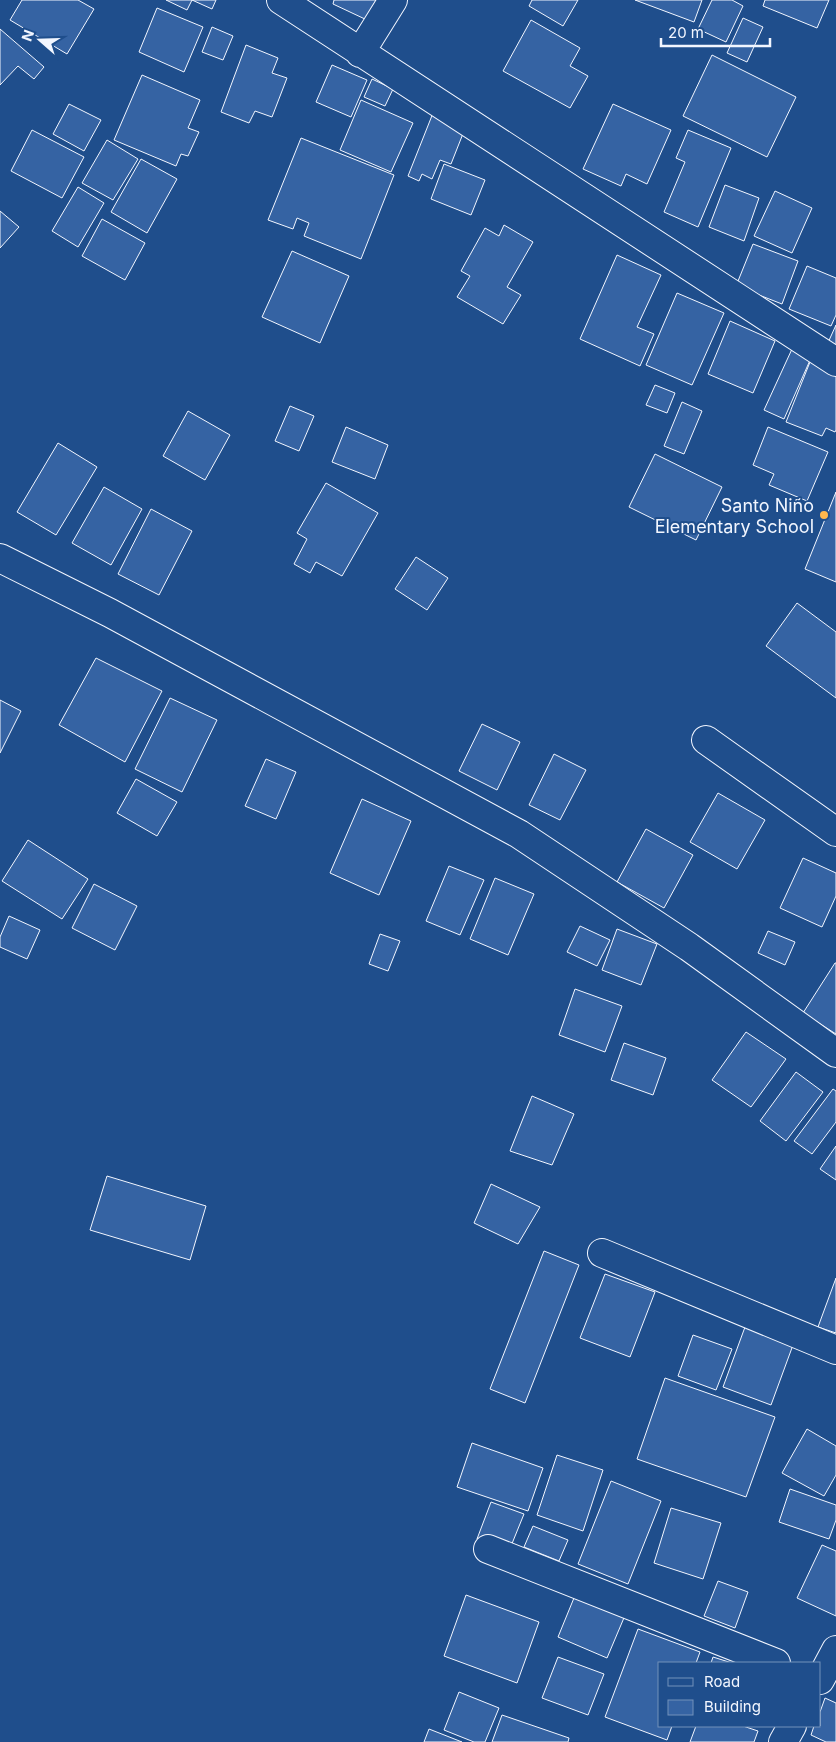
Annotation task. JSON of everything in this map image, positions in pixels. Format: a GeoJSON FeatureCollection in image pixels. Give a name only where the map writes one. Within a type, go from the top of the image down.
{"type":"FeatureCollection","features":[{"type":"Feature","properties":{"kind":"street"},"geometry":{"type":"LineString","coordinates":[[281,0],[836,362]]}},
{"type":"Feature","properties":{"kind":"street"},"geometry":{"type":"LineString","coordinates":[[360,53],[393,0]]}},
{"type":"Feature","properties":{"kind":"street"},"geometry":{"type":"LineString","coordinates":[[0,558],[110,613],[519,834],[689,947],[836,1053]]}},
{"type":"Feature","properties":{"kind":"street"},"geometry":{"type":"LineString","coordinates":[[706,740],[836,832]]}},
{"type":"Feature","properties":{"kind":"street"},"geometry":{"type":"LineString","coordinates":[[602,1253],[836,1350]]}},
{"type":"Feature","properties":{"kind":"street"},"geometry":{"type":"LineString","coordinates":[[488,1549],[773,1662]]}},
{"type":"Feature","properties":{"kind":"street"},"geometry":{"type":"LineString","coordinates":[[821,1678],[836,1650]]}},
{"type":"Feature","properties":{"kind":"street"},"geometry":{"type":"LineString","coordinates":[[783,1742],[791,1727]]}},
{"type":"Feature","properties":{"kind":"building"},"geometry":{"type":"Polygon","coordinates":[[[22,0],[78,0],[94,9],[67,54],[10,20],[22,0]]]}},
{"type":"Feature","properties":{"kind":"building"},"geometry":{"type":"Polygon","coordinates":[[[166,0],[192,0],[187,10],[166,0]]]}},
{"type":"Feature","properties":{"kind":"building"},"geometry":{"type":"Polygon","coordinates":[[[192,0],[216,0],[212,9],[192,0]]]}},
{"type":"Feature","properties":{"kind":"building"},"geometry":{"type":"Polygon","coordinates":[[[334,0],[376,0],[367,20],[333,4],[334,0]]]}},
{"type":"Feature","properties":{"kind":"building"},"geometry":{"type":"Polygon","coordinates":[[[532,0],[578,0],[563,26],[529,6],[532,0]]]}},
{"type":"Feature","properties":{"kind":"building"},"geometry":{"type":"Polygon","coordinates":[[[635,0],[702,0],[694,22],[635,0]]]}},
{"type":"Feature","properties":{"kind":"building"},"geometry":{"type":"Polygon","coordinates":[[[712,0],[732,0],[743,6],[726,42],[698,29],[712,0]]]}},
{"type":"Feature","properties":{"kind":"building"},"geometry":{"type":"Polygon","coordinates":[[[765,0],[829,0],[817,28],[763,6],[765,0]]]}},
{"type":"Feature","properties":{"kind":"building"},"geometry":{"type":"Polygon","coordinates":[[[157,8],[203,27],[184,72],[139,52],[157,8]]]}},
{"type":"Feature","properties":{"kind":"building"},"geometry":{"type":"Polygon","coordinates":[[[743,18],[763,27],[747,62],[727,53],[743,18]]]}},
{"type":"Feature","properties":{"kind":"building"},"geometry":{"type":"Polygon","coordinates":[[[531,20],[580,48],[570,66],[588,76],[570,108],[503,71],[531,20]]]}},
{"type":"Feature","properties":{"kind":"building"},"geometry":{"type":"Polygon","coordinates":[[[212,27],[233,36],[223,60],[202,52],[212,27]]]}},
{"type":"Feature","properties":{"kind":"building"},"geometry":{"type":"Polygon","coordinates":[[[0,29],[44,67],[34,79],[18,66],[0,85],[0,29]]]}},
{"type":"Feature","properties":{"kind":"building"},"geometry":{"type":"Polygon","coordinates":[[[246,45],[278,58],[272,73],[287,78],[272,117],[255,111],[249,123],[221,112],[246,45]]]}},
{"type":"Feature","properties":{"kind":"building"},"geometry":{"type":"Polygon","coordinates":[[[712,55],[796,97],[767,157],[683,116],[712,55]]]}},
{"type":"Feature","properties":{"kind":"building"},"geometry":{"type":"Polygon","coordinates":[[[332,65],[367,80],[351,117],[316,102],[332,65]]]}},
{"type":"Feature","properties":{"kind":"building"},"geometry":{"type":"Polygon","coordinates":[[[142,75],[200,100],[188,128],[199,132],[188,156],[181,154],[176,166],[114,140],[142,75]]]}},
{"type":"Feature","properties":{"kind":"building"},"geometry":{"type":"Polygon","coordinates":[[[372,79],[393,89],[385,106],[364,97],[372,79]]]}},
{"type":"Feature","properties":{"kind":"building"},"geometry":{"type":"Polygon","coordinates":[[[361,100],[413,123],[391,172],[340,150],[361,100]]]}},
{"type":"Feature","properties":{"kind":"building"},"geometry":{"type":"Polygon","coordinates":[[[69,104],[101,120],[84,151],[53,134],[69,104]]]}},
{"type":"Feature","properties":{"kind":"building"},"geometry":{"type":"Polygon","coordinates":[[[613,104],[671,130],[647,184],[626,174],[621,186],[583,169],[613,104]]]}},
{"type":"Feature","properties":{"kind":"building"},"geometry":{"type":"Polygon","coordinates":[[[433,113],[466,126],[451,164],[440,160],[432,179],[422,174],[419,181],[408,176],[433,113]]]}},
{"type":"Feature","properties":{"kind":"building"},"geometry":{"type":"Polygon","coordinates":[[[32,130],[84,157],[62,198],[11,171],[32,130]]]}},
{"type":"Feature","properties":{"kind":"building"},"geometry":{"type":"Polygon","coordinates":[[[688,130],[731,148],[698,227],[664,212],[685,162],[676,158],[688,130]]]}},
{"type":"Feature","properties":{"kind":"building"},"geometry":{"type":"Polygon","coordinates":[[[301,138],[394,175],[361,259],[304,236],[309,223],[297,218],[293,229],[268,220],[301,138]]]}},
{"type":"Feature","properties":{"kind":"building"},"geometry":{"type":"Polygon","coordinates":[[[107,140],[138,159],[113,200],[82,183],[107,140]]]}},
{"type":"Feature","properties":{"kind":"building"},"geometry":{"type":"Polygon","coordinates":[[[141,159],[177,179],[147,233],[111,212],[141,159]]]}},
{"type":"Feature","properties":{"kind":"building"},"geometry":{"type":"Polygon","coordinates":[[[444,164],[485,180],[471,215],[431,199],[444,164]]]}},
{"type":"Feature","properties":{"kind":"building"},"geometry":{"type":"Polygon","coordinates":[[[725,185],[759,198],[744,241],[709,227],[725,185]]]}},
{"type":"Feature","properties":{"kind":"building"},"geometry":{"type":"Polygon","coordinates":[[[78,187],[104,203],[78,247],[52,231],[78,187]]]}},
{"type":"Feature","properties":{"kind":"building"},"geometry":{"type":"Polygon","coordinates":[[[775,191],[812,208],[792,253],[754,236],[775,191]]]}},
{"type":"Feature","properties":{"kind":"building"},"geometry":{"type":"Polygon","coordinates":[[[0,211],[19,227],[0,248],[0,211]]]}},
{"type":"Feature","properties":{"kind":"building"},"geometry":{"type":"Polygon","coordinates":[[[102,219],[145,243],[125,280],[82,256],[102,219]]]}},
{"type":"Feature","properties":{"kind":"building"},"geometry":{"type":"Polygon","coordinates":[[[504,225],[533,242],[507,287],[521,295],[503,324],[457,297],[470,276],[461,271],[485,228],[499,236],[504,225]]]}},
{"type":"Feature","properties":{"kind":"building"},"geometry":{"type":"Polygon","coordinates":[[[753,244],[798,261],[782,304],[736,286],[753,244]]]}},
{"type":"Feature","properties":{"kind":"building"},"geometry":{"type":"Polygon","coordinates":[[[292,251],[349,276],[320,343],[262,317],[292,251]]]}},
{"type":"Feature","properties":{"kind":"building"},"geometry":{"type":"Polygon","coordinates":[[[617,255],[661,275],[637,327],[654,334],[640,366],[580,339],[617,255]]]}},
{"type":"Feature","properties":{"kind":"building"},"geometry":{"type":"Polygon","coordinates":[[[807,266],[836,278],[836,315],[831,326],[789,309],[807,266]]]}},
{"type":"Feature","properties":{"kind":"building"},"geometry":{"type":"Polygon","coordinates":[[[677,293],[724,313],[692,385],[646,365],[677,293]]]}},
{"type":"Feature","properties":{"kind":"building"},"geometry":{"type":"Polygon","coordinates":[[[730,321],[775,341],[753,393],[708,374],[730,321]]]}},
{"type":"Feature","properties":{"kind":"building"},"geometry":{"type":"Polygon","coordinates":[[[836,325],[836,352],[826,347],[836,325]]]}},
{"type":"Feature","properties":{"kind":"building"},"geometry":{"type":"Polygon","coordinates":[[[792,349],[811,358],[784,419],[764,410],[792,349]]]}},
{"type":"Feature","properties":{"kind":"building"},"geometry":{"type":"Polygon","coordinates":[[[810,362],[836,373],[836,430],[835,432],[826,428],[822,436],[786,422],[810,362]]]}},
{"type":"Feature","properties":{"kind":"building"},"geometry":{"type":"Polygon","coordinates":[[[655,385],[675,393],[667,413],[646,405],[655,385]]]}},
{"type":"Feature","properties":{"kind":"building"},"geometry":{"type":"Polygon","coordinates":[[[682,402],[702,411],[684,454],[664,446],[682,402]]]}},
{"type":"Feature","properties":{"kind":"building"},"geometry":{"type":"Polygon","coordinates":[[[290,406],[314,416],[299,451],[275,441],[290,406]]]}},
{"type":"Feature","properties":{"kind":"building"},"geometry":{"type":"Polygon","coordinates":[[[188,411],[230,435],[205,480],[163,456],[188,411]]]}},
{"type":"Feature","properties":{"kind":"building"},"geometry":{"type":"Polygon","coordinates":[[[346,427],[388,445],[375,479],[332,462],[346,427]]]}},
{"type":"Feature","properties":{"kind":"building"},"geometry":{"type":"Polygon","coordinates":[[[768,427],[828,452],[807,501],[769,485],[774,474],[753,465],[768,427]]]}},
{"type":"Feature","properties":{"kind":"building"},"geometry":{"type":"Polygon","coordinates":[[[58,443],[97,467],[56,535],[17,512],[58,443]]]}},
{"type":"Feature","properties":{"kind":"building"},"geometry":{"type":"Polygon","coordinates":[[[655,454],[722,487],[696,540],[629,507],[655,454]]]}},
{"type":"Feature","properties":{"kind":"building"},"geometry":{"type":"Polygon","coordinates":[[[326,483],[378,513],[342,576],[316,562],[310,573],[294,564],[307,539],[297,533],[326,483]]]}},
{"type":"Feature","properties":{"kind":"building"},"geometry":{"type":"Polygon","coordinates":[[[104,487],[142,509],[111,565],[72,543],[104,487]]]}},
{"type":"Feature","properties":{"kind":"building"},"geometry":{"type":"Polygon","coordinates":[[[836,492],[836,582],[805,569],[836,492]]]}},
{"type":"Feature","properties":{"kind":"building"},"geometry":{"type":"Polygon","coordinates":[[[151,509],[192,531],[159,595],[118,574],[151,509]]]}},
{"type":"Feature","properties":{"kind":"building"},"geometry":{"type":"Polygon","coordinates":[[[416,557],[448,578],[427,610],[395,589],[416,557]]]}},
{"type":"Feature","properties":{"kind":"building"},"geometry":{"type":"Polygon","coordinates":[[[797,603],[836,632],[836,698],[766,646],[797,603]]]}},
{"type":"Feature","properties":{"kind":"building"},"geometry":{"type":"Polygon","coordinates":[[[96,658],[162,691],[125,762],[59,725],[96,658]]]}},
{"type":"Feature","properties":{"kind":"building"},"geometry":{"type":"Polygon","coordinates":[[[170,698],[217,720],[182,792],[135,769],[170,698]]]}},
{"type":"Feature","properties":{"kind":"building"},"geometry":{"type":"Polygon","coordinates":[[[0,700],[21,711],[0,753],[0,700]]]}},
{"type":"Feature","properties":{"kind":"building"},"geometry":{"type":"Polygon","coordinates":[[[482,724],[520,742],[497,790],[459,771],[482,724]]]}},
{"type":"Feature","properties":{"kind":"building"},"geometry":{"type":"Polygon","coordinates":[[[554,754],[586,770],[560,820],[529,805],[554,754]]]}},
{"type":"Feature","properties":{"kind":"building"},"geometry":{"type":"Polygon","coordinates":[[[266,759],[296,772],[276,819],[245,806],[266,759]]]}},
{"type":"Feature","properties":{"kind":"building"},"geometry":{"type":"Polygon","coordinates":[[[136,779],[177,802],[157,836],[117,813],[136,779]]]}},
{"type":"Feature","properties":{"kind":"building"},"geometry":{"type":"Polygon","coordinates":[[[718,793],[765,820],[737,869],[690,842],[718,793]]]}},
{"type":"Feature","properties":{"kind":"building"},"geometry":{"type":"Polygon","coordinates":[[[362,799],[411,821],[379,895],[330,873],[362,799]]]}},
{"type":"Feature","properties":{"kind":"building"},"geometry":{"type":"Polygon","coordinates":[[[646,829],[693,855],[664,908],[617,882],[646,829]]]}},
{"type":"Feature","properties":{"kind":"building"},"geometry":{"type":"Polygon","coordinates":[[[28,840],[88,879],[62,919],[2,881],[28,840]]]}},
{"type":"Feature","properties":{"kind":"building"},"geometry":{"type":"Polygon","coordinates":[[[803,858],[836,873],[836,896],[822,927],[780,908],[803,858]]]}},
{"type":"Feature","properties":{"kind":"building"},"geometry":{"type":"Polygon","coordinates":[[[449,866],[484,880],[460,935],[426,921],[449,866]]]}},
{"type":"Feature","properties":{"kind":"building"},"geometry":{"type":"Polygon","coordinates":[[[495,878],[534,894],[508,955],[470,939],[495,878]]]}},
{"type":"Feature","properties":{"kind":"building"},"geometry":{"type":"Polygon","coordinates":[[[94,884],[137,906],[115,950],[72,928],[94,884]]]}},
{"type":"Feature","properties":{"kind":"building"},"geometry":{"type":"Polygon","coordinates":[[[9,916],[40,930],[27,959],[0,947],[0,937],[9,916]]]}},
{"type":"Feature","properties":{"kind":"building"},"geometry":{"type":"Polygon","coordinates":[[[580,926],[610,940],[597,966],[567,952],[580,926]]]}},
{"type":"Feature","properties":{"kind":"building"},"geometry":{"type":"Polygon","coordinates":[[[617,929],[657,944],[641,985],[602,970],[617,929]]]}},
{"type":"Feature","properties":{"kind":"building"},"geometry":{"type":"Polygon","coordinates":[[[768,931],[795,942],[785,965],[758,953],[768,931]]]}},
{"type":"Feature","properties":{"kind":"building"},"geometry":{"type":"Polygon","coordinates":[[[380,934],[400,941],[388,971],[369,964],[380,934]]]}},
{"type":"Feature","properties":{"kind":"building"},"geometry":{"type":"Polygon","coordinates":[[[836,963],[836,1034],[803,1013],[836,963]]]}},
{"type":"Feature","properties":{"kind":"building"},"geometry":{"type":"Polygon","coordinates":[[[575,989],[622,1006],[605,1052],[559,1035],[575,989]]]}},
{"type":"Feature","properties":{"kind":"building"},"geometry":{"type":"Polygon","coordinates":[[[746,1032],[786,1059],[751,1107],[712,1080],[746,1032]]]}},
{"type":"Feature","properties":{"kind":"building"},"geometry":{"type":"Polygon","coordinates":[[[624,1043],[666,1058],[653,1095],[611,1080],[624,1043]]]}},
{"type":"Feature","properties":{"kind":"building"},"geometry":{"type":"Polygon","coordinates":[[[796,1072],[823,1092],[786,1141],[760,1121],[796,1072]]]}},
{"type":"Feature","properties":{"kind":"building"},"geometry":{"type":"Polygon","coordinates":[[[833,1089],[836,1091],[836,1122],[812,1154],[794,1141],[833,1089]]]}},
{"type":"Feature","properties":{"kind":"building"},"geometry":{"type":"Polygon","coordinates":[[[532,1096],[574,1114],[552,1165],[510,1151],[532,1096]]]}},
{"type":"Feature","properties":{"kind":"building"},"geometry":{"type":"Polygon","coordinates":[[[836,1146],[836,1180],[820,1169],[836,1146]]]}},
{"type":"Feature","properties":{"kind":"building"},"geometry":{"type":"Polygon","coordinates":[[[107,1176],[206,1206],[190,1260],[90,1230],[107,1176]]]}},
{"type":"Feature","properties":{"kind":"building"},"geometry":{"type":"Polygon","coordinates":[[[491,1184],[540,1207],[518,1244],[474,1223],[491,1184]]]}},
{"type":"Feature","properties":{"kind":"building"},"geometry":{"type":"Polygon","coordinates":[[[544,1251],[579,1265],[525,1403],[490,1389],[544,1251]]]}},
{"type":"Feature","properties":{"kind":"building"},"geometry":{"type":"Polygon","coordinates":[[[605,1274],[655,1292],[630,1357],[580,1338],[605,1274]]]}},
{"type":"Feature","properties":{"kind":"building"},"geometry":{"type":"Polygon","coordinates":[[[836,1278],[836,1333],[818,1327],[836,1278]]]}},
{"type":"Feature","properties":{"kind":"building"},"geometry":{"type":"Polygon","coordinates":[[[745,1327],[793,1345],[771,1405],[723,1387],[745,1327]]]}},
{"type":"Feature","properties":{"kind":"building"},"geometry":{"type":"Polygon","coordinates":[[[693,1335],[732,1349],[716,1390],[678,1376],[693,1335]]]}},
{"type":"Feature","properties":{"kind":"building"},"geometry":{"type":"Polygon","coordinates":[[[665,1378],[775,1417],[746,1497],[637,1459],[665,1378]]]}},
{"type":"Feature","properties":{"kind":"building"},"geometry":{"type":"Polygon","coordinates":[[[807,1429],[836,1446],[836,1475],[824,1496],[782,1473],[807,1429]]]}},
{"type":"Feature","properties":{"kind":"building"},"geometry":{"type":"Polygon","coordinates":[[[472,1443],[543,1468],[528,1511],[457,1487],[472,1443]]]}},
{"type":"Feature","properties":{"kind":"building"},"geometry":{"type":"Polygon","coordinates":[[[557,1455],[603,1470],[583,1531],[537,1515],[557,1455]]]}},
{"type":"Feature","properties":{"kind":"building"},"geometry":{"type":"Polygon","coordinates":[[[611,1481],[661,1501],[628,1584],[578,1564],[611,1481]]]}},
{"type":"Feature","properties":{"kind":"building"},"geometry":{"type":"Polygon","coordinates":[[[790,1489],[836,1505],[836,1520],[829,1539],[779,1522],[790,1489]]]}},
{"type":"Feature","properties":{"kind":"building"},"geometry":{"type":"Polygon","coordinates":[[[491,1502],[524,1514],[509,1551],[477,1539],[491,1502]]]}},
{"type":"Feature","properties":{"kind":"building"},"geometry":{"type":"Polygon","coordinates":[[[671,1508],[721,1523],[703,1579],[654,1563],[671,1508]]]}},
{"type":"Feature","properties":{"kind":"building"},"geometry":{"type":"Polygon","coordinates":[[[533,1526],[568,1540],[559,1561],[524,1547],[533,1526]]]}},
{"type":"Feature","properties":{"kind":"building"},"geometry":{"type":"Polygon","coordinates":[[[822,1545],[836,1551],[836,1616],[797,1598],[822,1545]]]}},
{"type":"Feature","properties":{"kind":"building"},"geometry":{"type":"Polygon","coordinates":[[[718,1581],[748,1592],[735,1628],[704,1616],[718,1581]]]}},
{"type":"Feature","properties":{"kind":"building"},"geometry":{"type":"Polygon","coordinates":[[[576,1593],[626,1613],[607,1658],[558,1637],[576,1593]]]}},
{"type":"Feature","properties":{"kind":"building"},"geometry":{"type":"Polygon","coordinates":[[[466,1595],[539,1622],[517,1683],[444,1656],[466,1595]]]}},
{"type":"Feature","properties":{"kind":"building"},"geometry":{"type":"Polygon","coordinates":[[[638,1629],[700,1652],[696,1662],[658,1662],[658,1727],[672,1727],[667,1740],[605,1717],[638,1629]]]}},
{"type":"Feature","properties":{"kind":"building"},"geometry":{"type":"Polygon","coordinates":[[[558,1657],[604,1674],[588,1715],[542,1698],[558,1657]]]}},
{"type":"Feature","properties":{"kind":"building"},"geometry":{"type":"Polygon","coordinates":[[[713,1657],[729,1662],[711,1662],[713,1657]]]}},
{"type":"Feature","properties":{"kind":"building"},"geometry":{"type":"Polygon","coordinates":[[[459,1692],[499,1708],[485,1742],[474,1742],[444,1730],[459,1692]]]}},
{"type":"Feature","properties":{"kind":"building"},"geometry":{"type":"Polygon","coordinates":[[[825,1698],[836,1703],[836,1742],[826,1742],[811,1735],[814,1727],[821,1727],[821,1709],[825,1698]]]}},
{"type":"Feature","properties":{"kind":"building"},"geometry":{"type":"Polygon","coordinates":[[[502,1715],[569,1738],[568,1742],[492,1742],[502,1715]]]}},
{"type":"Feature","properties":{"kind":"building"},"geometry":{"type":"Polygon","coordinates":[[[696,1727],[746,1727],[758,1731],[754,1742],[690,1742],[696,1727]]]}},
{"type":"Feature","properties":{"kind":"building"},"geometry":{"type":"Polygon","coordinates":[[[429,1729],[462,1742],[424,1742],[429,1729]]]}},
{"type":"Feature","properties":{"kind":"place","name":"Santo Niño Elementary School"},"geometry":{"type":"Point","coordinates":[824,515]}}]}
